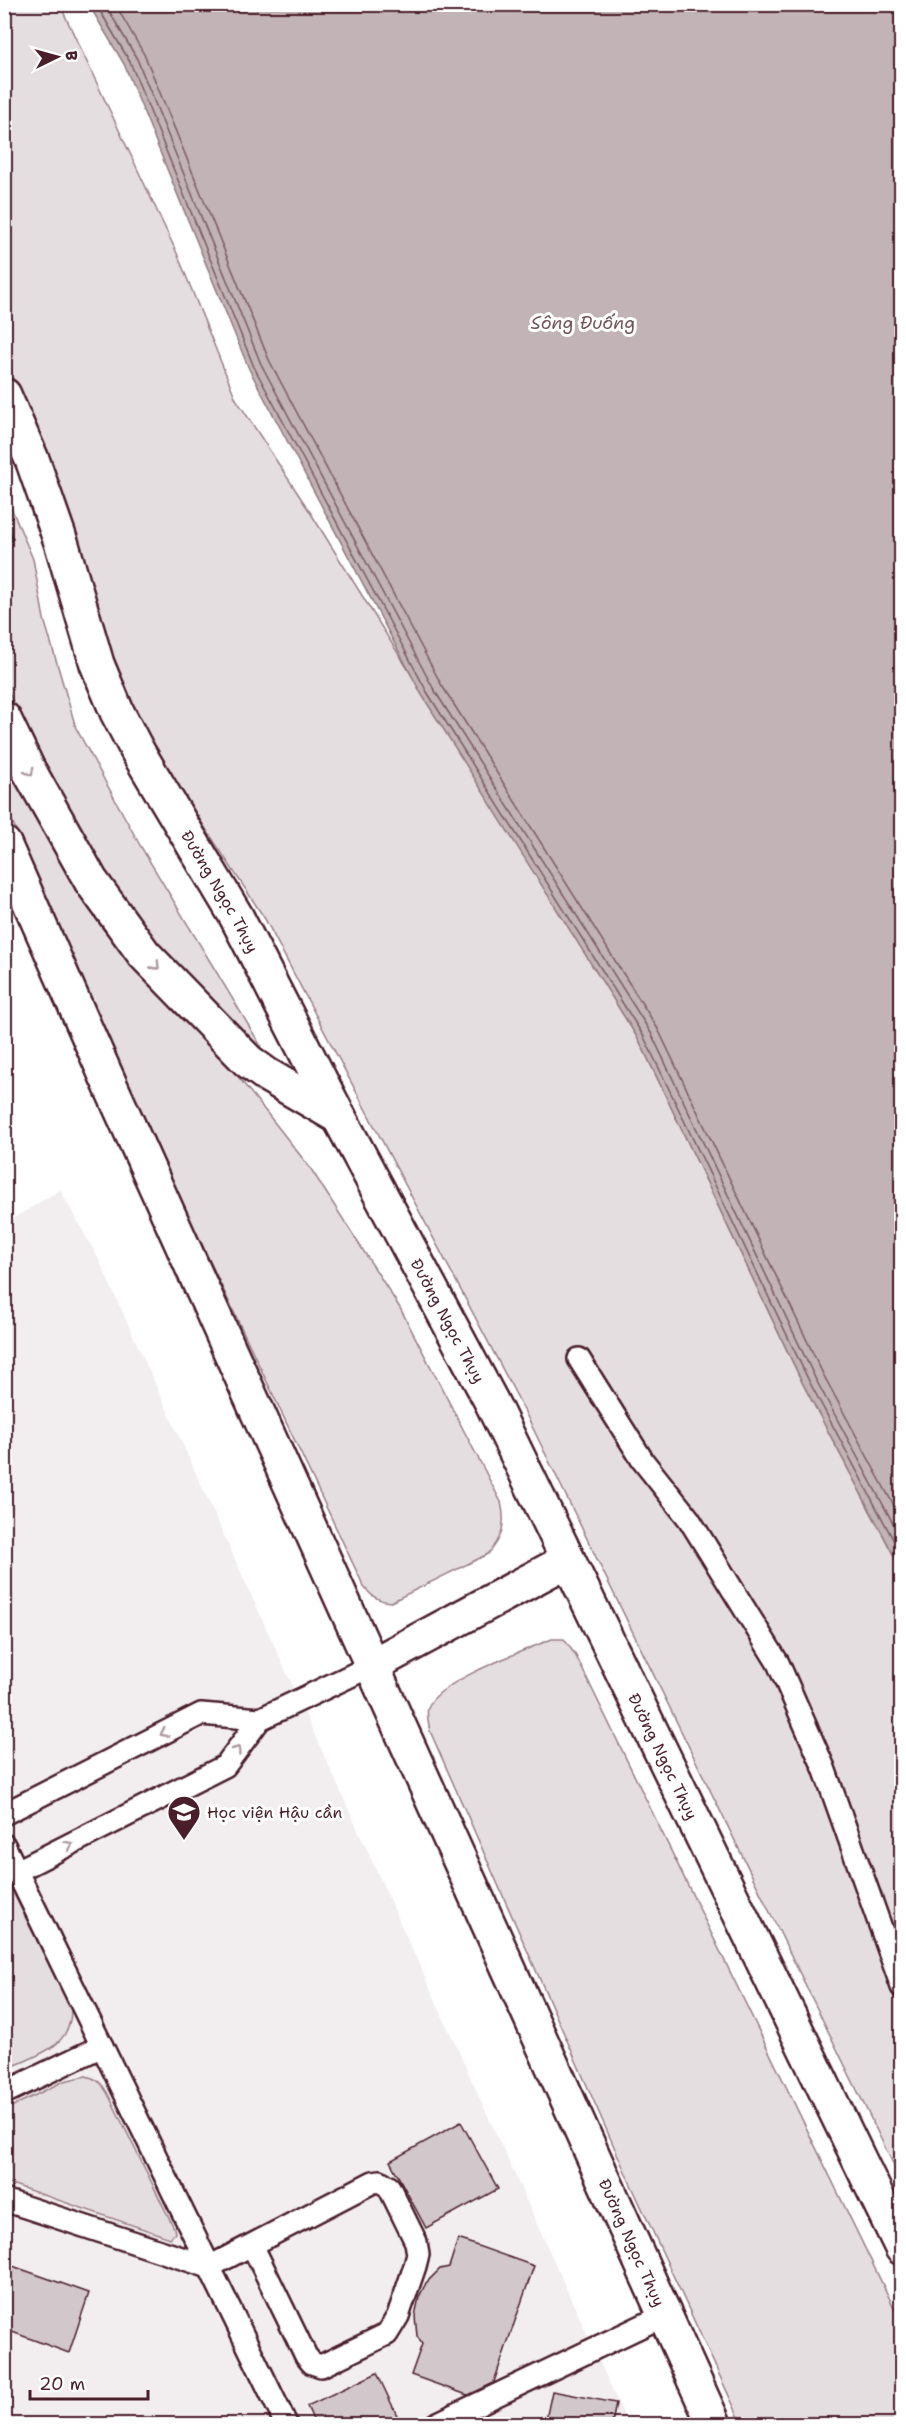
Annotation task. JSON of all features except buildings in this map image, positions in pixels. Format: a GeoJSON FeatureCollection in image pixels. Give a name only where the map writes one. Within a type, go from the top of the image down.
{"type":"FeatureCollection","features":[{"type":"Feature","properties":{"kind":"main road","name":"Đường Ngọc Thụy"},"geometry":{"type":"LineString","coordinates":[[4,395],[33,462],[62,545],[97,664],[117,712],[138,752],[236,916],[339,1117],[491,1401],[902,2248]]}},
{"type":"Feature","properties":{"kind":"main road"},"geometry":{"type":"LineString","coordinates":[[4,719],[70,846],[91,881],[144,954],[248,1061],[267,1076],[339,1117]]}},
{"type":"Feature","properties":{"kind":"main road","name":"Đường Ngọc Thụy"},"geometry":{"type":"LineString","coordinates":[[4,844],[371,1666],[714,2424]]}},
{"type":"Feature","properties":{"kind":"main road"},"geometry":{"type":"LineString","coordinates":[[371,1666],[568,1560]]}},
{"type":"Feature","properties":{"kind":"lane"},"geometry":{"type":"LineString","coordinates":[[579,1359],[643,1461],[688,1519],[778,1663],[824,1768],[902,1987]]}},
{"type":"Feature","properties":{"kind":"lane"},"geometry":{"type":"LineString","coordinates":[[17,1871],[225,1766],[260,1719],[371,1666]]}},
{"type":"Feature","properties":{"kind":"lane"},"geometry":{"type":"LineString","coordinates":[[4,1814],[201,1714],[260,1719]]}},
{"type":"Feature","properties":{"kind":"lane"},"geometry":{"type":"LineString","coordinates":[[4,1845],[286,2424]]}},
{"type":"Feature","properties":{"kind":"lane"},"geometry":{"type":"LineString","coordinates":[[4,2093],[102,2046]]}},
{"type":"Feature","properties":{"kind":"lane"},"geometry":{"type":"LineString","coordinates":[[4,2200],[209,2267],[372,2182],[380,2181],[385,2182],[389,2187],[416,2242],[417,2254],[398,2316],[387,2334],[321,2366],[312,2363],[306,2356],[252,2245]]}},
{"type":"Feature","properties":{"kind":"lane"},"geometry":{"type":"LineString","coordinates":[[436,2424],[665,2315]]}},
{"type":"Feature","properties":{"kind":"shaded area"},"geometry":{"type":"Polygon","coordinates":[[[5,5],[60,5],[176,251],[236,399],[310,512],[639,1040],[803,1384],[901,1569],[901,2180],[522,1406],[265,919],[158,756],[118,676],[52,471],[5,376],[5,5]]]}},
{"type":"Feature","properties":{"kind":"shaded area"},"geometry":{"type":"Polygon","coordinates":[[[4,491],[33,559],[44,619],[76,728],[141,847],[261,1046],[260,1050],[255,1051],[175,968],[100,871],[54,794],[5,684],[4,491]]]}},
{"type":"Feature","properties":{"kind":"shaded area"},"geometry":{"type":"Polygon","coordinates":[[[4,751],[75,887],[103,929],[173,1009],[229,1065],[311,1169],[400,1308],[501,1502],[502,1530],[488,1554],[391,1602],[376,1598],[364,1587],[108,1046],[5,804],[4,751]]]}},
{"type":"Feature","properties":{"kind":"shaded area","name":"Học viện Hậu cần"},"geometry":{"type":"Polygon","coordinates":[[[60,1190],[98,1258],[628,2424],[5,2424],[4,1224],[60,1190]]]}},
{"type":"Feature","properties":{"kind":"shaded area"},"geometry":{"type":"Polygon","coordinates":[[[552,1639],[564,1639],[576,1656],[901,2322],[901,2424],[742,2424],[627,2176],[430,1731],[427,1713],[434,1698],[463,1678],[552,1639]]]}},
{"type":"Feature","properties":{"kind":"shaded area"},"geometry":{"type":"Polygon","coordinates":[[[5,1876],[71,2009],[70,2022],[58,2042],[39,2055],[5,2070],[5,1876]]]}},
{"type":"Feature","properties":{"kind":"shaded area"},"geometry":{"type":"Polygon","coordinates":[[[86,2076],[100,2083],[109,2096],[174,2228],[175,2233],[170,2238],[5,2182],[5,2110],[64,2081],[86,2076]]]}},
{"type":"Feature","properties":{"kind":"water","name":"Sông Đuống"},"geometry":{"type":"Polygon","coordinates":[[[89,5],[901,5],[901,1569],[803,1384],[639,1040],[422,695],[249,369],[124,64],[89,5]]]}},
{"type":"Feature","properties":{"kind":"place","name":"Học viện Hậu cần"},"geometry":{"type":"Point","coordinates":[184,1841]}}]}
